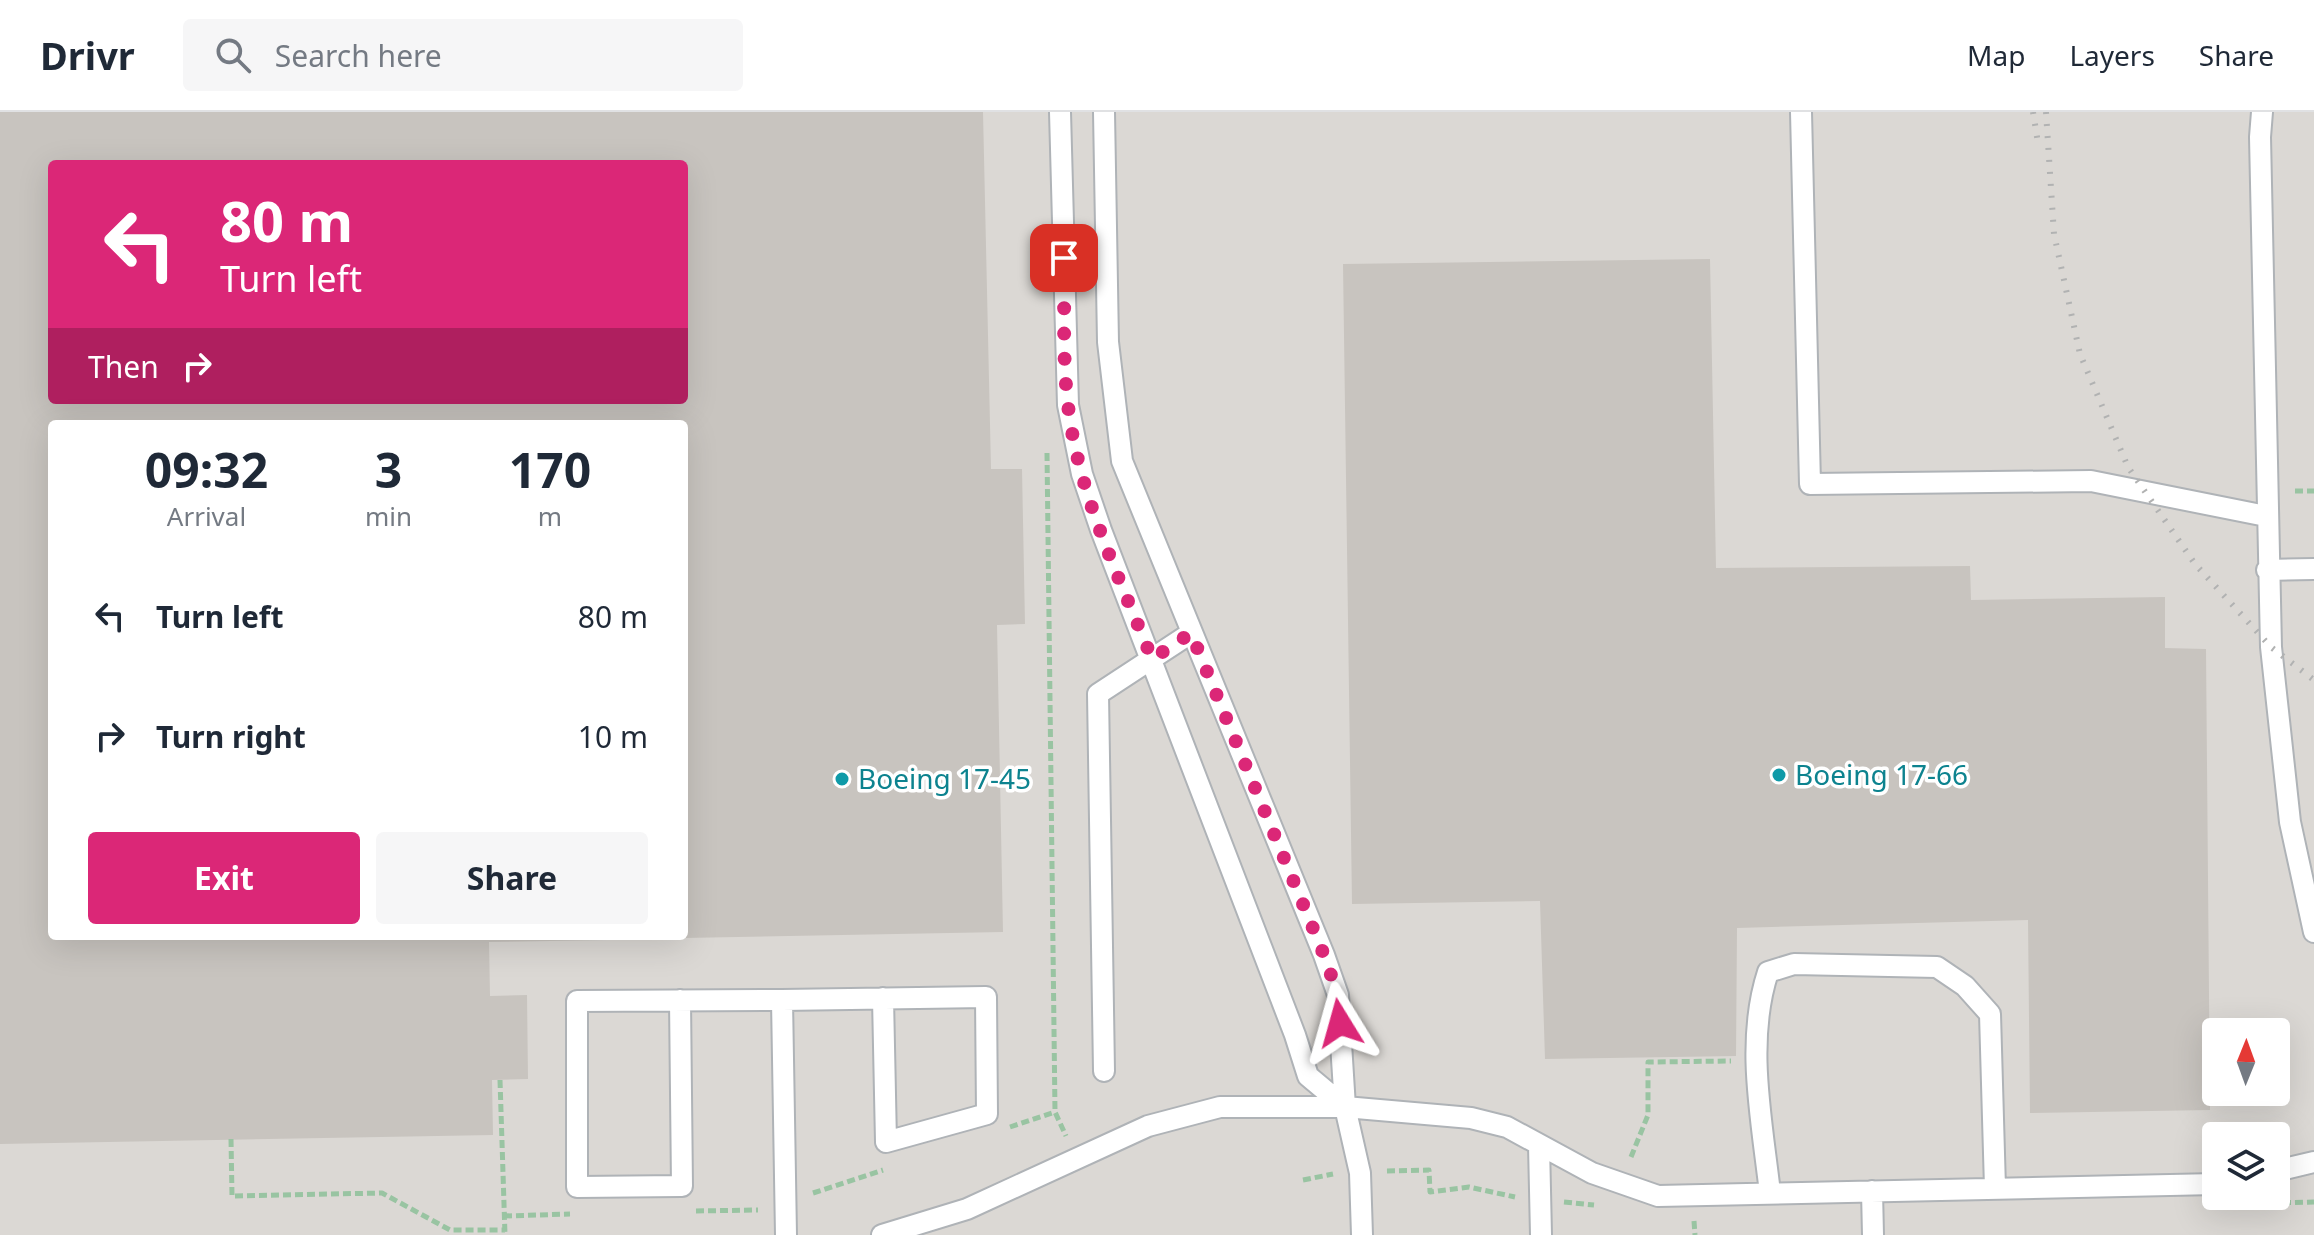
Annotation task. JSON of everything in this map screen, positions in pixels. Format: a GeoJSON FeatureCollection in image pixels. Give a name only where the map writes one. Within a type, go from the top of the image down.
{"type":"FeatureCollection","features":[{"type":"Feature","properties":{"kind":"lane"},"geometry":{"type":"LineString","coordinates":[[1060,112],[1068,405],[1087,488],[1308,1076],[1345,1107]]}},
{"type":"Feature","properties":{"kind":"lane"},"geometry":{"type":"LineString","coordinates":[[1104,112],[1108,342],[1122,461],[1338,995],[1345,1107],[1360,1173],[1362,1235]]}},
{"type":"Feature","properties":{"kind":"lane"},"geometry":{"type":"LineString","coordinates":[[1801,112],[1810,484],[2091,481],[2266,516]]}},
{"type":"Feature","properties":{"kind":"lane"},"geometry":{"type":"LineString","coordinates":[[2262,112],[2266,516],[2271,647],[2290,822],[2314,932]]}},
{"type":"Feature","properties":{"kind":"lane"},"geometry":{"type":"LineString","coordinates":[[2267,570],[2314,569]]}},
{"type":"Feature","properties":{"kind":"lane"},"geometry":{"type":"LineString","coordinates":[[1104,1071],[1098,694],[1191,633]]}},
{"type":"Feature","properties":{"kind":"lane"},"geometry":{"type":"LineString","coordinates":[[1770,1193],[1756,1061],[1760,995],[1768,972],[1794,964],[1937,967],[1965,986],[1990,1014],[1995,1188]]}},
{"type":"Feature","properties":{"kind":"lane"},"geometry":{"type":"LineString","coordinates":[[680,1000],[682,1186],[577,1187],[577,1001],[680,1000],[782,1000],[883,998],[986,997],[987,1114],[886,1142],[883,998]]}},
{"type":"Feature","properties":{"kind":"lane"},"geometry":{"type":"LineString","coordinates":[[782,1000],[786,1235]]}},
{"type":"Feature","properties":{"kind":"lane"},"geometry":{"type":"LineString","coordinates":[[882,1235],[967,1209],[1148,1126],[1220,1107],[1345,1107],[1471,1118],[1507,1127],[1592,1173],[1658,1196],[2202,1184]]}},
{"type":"Feature","properties":{"kind":"lane"},"geometry":{"type":"LineString","coordinates":[[1539,1145],[1541,1235]]}},
{"type":"Feature","properties":{"kind":"lane"},"geometry":{"type":"LineString","coordinates":[[2290,1168],[2314,1162]]}},
{"type":"Feature","properties":{"kind":"lane"},"geometry":{"type":"LineString","coordinates":[[1872,1191],[1873,1235]]}},
{"type":"Feature","properties":{"kind":"path"},"geometry":{"type":"LineString","coordinates":[[1047,446],[1055,1112],[1077,1159]]}},
{"type":"Feature","properties":{"kind":"path"},"geometry":{"type":"LineString","coordinates":[[1622,1183],[1648,1115],[1648,1062],[1756,1061]]}},
{"type":"Feature","properties":{"kind":"path"},"geometry":{"type":"LineString","coordinates":[[231,1139],[232,1196],[382,1193],[450,1230],[505,1232],[500,1080]]}},
{"type":"Feature","properties":{"kind":"shaded area"},"geometry":{"type":"Polygon","coordinates":[[[0,112],[2314,112],[2314,1235],[0,1235],[0,112]]]}},
{"type":"Feature","properties":{"kind":"building","name":"Boeing 17-45"},"geometry":{"type":"Polygon","coordinates":[[[0,112],[983,112],[991,469],[1022,469],[1025,624],[997,625],[1003,932],[688,938],[688,420],[48,420],[48,940],[605,940],[489,942],[490,996],[527,995],[528,1079],[492,1080],[493,1135],[0,1144],[0,112]]]}},
{"type":"Feature","properties":{"kind":"building","name":"Boeing 17-66"},"geometry":{"type":"Polygon","coordinates":[[[1710,259],[1716,568],[1970,566],[1971,600],[2165,597],[2165,648],[2206,649],[2209,1018],[2202,1018],[2202,1106],[2210,1106],[2210,1110],[2030,1113],[2028,920],[1737,928],[1736,1056],[1545,1059],[1540,901],[1352,904],[1343,264],[1710,259]]]}},
{"type":"Feature","properties":{"kind":"railway"},"geometry":{"type":"LineString","coordinates":[[2033,112],[2038,143]]}},
{"type":"Feature","properties":{"kind":"railway"},"geometry":{"type":"LineString","coordinates":[[2046,112],[2054,234],[2080,354],[2128,467],[2195,564],[2271,647],[2314,680]]}},
{"type":"Feature","properties":{"kind":"place","name":"Boeing 17-66"},"geometry":{"type":"Point","coordinates":[1779,775]}},
{"type":"Feature","properties":{"kind":"place","name":"Boeing 17-45"},"geometry":{"type":"Point","coordinates":[842,779]}},
{"type":"Feature","properties":{"kind":"route"},"geometry":{"type":"LineString","coordinates":[[1064,258],[1068,405],[1082,474],[1101,530],[1152,659],[1191,633],[1324,955],[1338,995],[1340,1023]]}}]}
